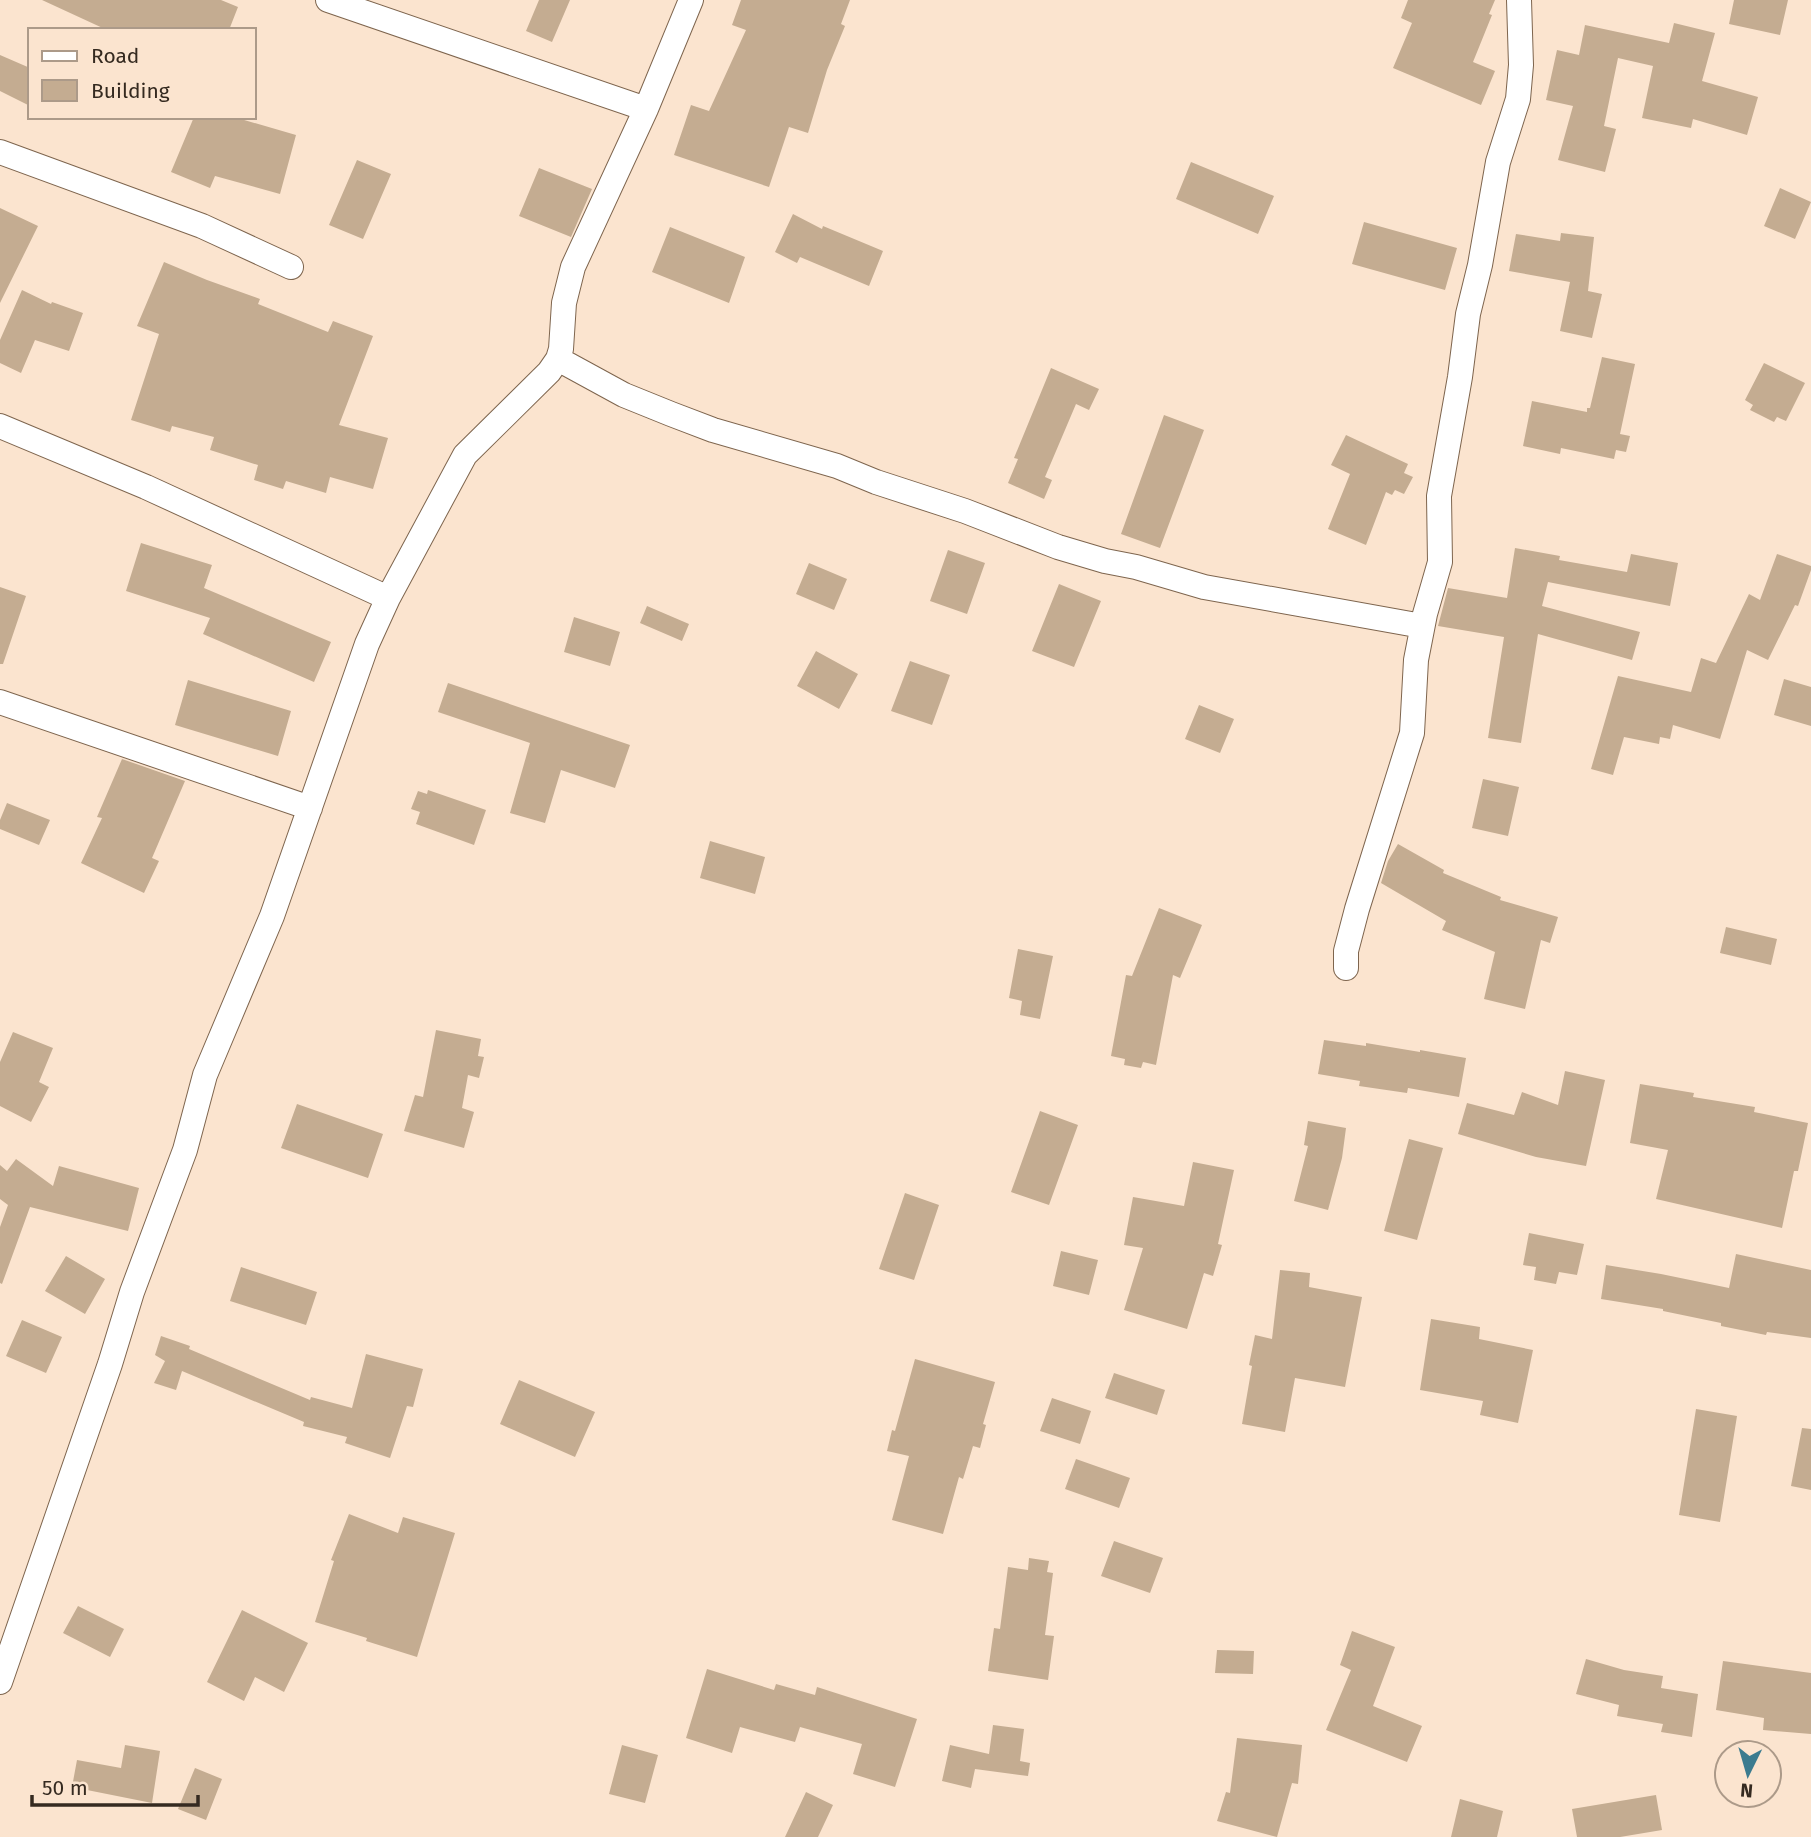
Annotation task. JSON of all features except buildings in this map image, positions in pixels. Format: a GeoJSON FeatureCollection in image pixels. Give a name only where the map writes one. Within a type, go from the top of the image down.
{"type":"FeatureCollection","features":[{"type":"Feature","properties":{"kind":"street"},"geometry":{"type":"LineString","coordinates":[[328,0],[646,109]]}},
{"type":"Feature","properties":{"kind":"street"},"geometry":{"type":"LineString","coordinates":[[0,1682],[110,1364],[132,1292],[184,1150],[205,1075],[272,916],[367,644],[388,598],[465,455],[549,372],[558,359],[564,303],[573,267],[646,109],[691,0]]}},
{"type":"Feature","properties":{"kind":"street"},"geometry":{"type":"LineString","coordinates":[[1346,968],[1346,951],[1357,909],[1412,733],[1416,660],[1422,626],[1440,562],[1439,496],[1468,314],[1480,265],[1498,162],[1518,99],[1521,65],[1519,0]]}},
{"type":"Feature","properties":{"kind":"street"},"geometry":{"type":"LineString","coordinates":[[0,152],[202,226],[291,267]]}},
{"type":"Feature","properties":{"kind":"street"},"geometry":{"type":"LineString","coordinates":[[558,359],[624,395],[671,414],[837,466],[1058,547],[1204,587],[1422,626]]}},
{"type":"Feature","properties":{"kind":"street"},"geometry":{"type":"LineString","coordinates":[[0,426],[158,492],[388,598]]}},
{"type":"Feature","properties":{"kind":"street"},"geometry":{"type":"LineString","coordinates":[[0,702],[310,808]]}}]}
